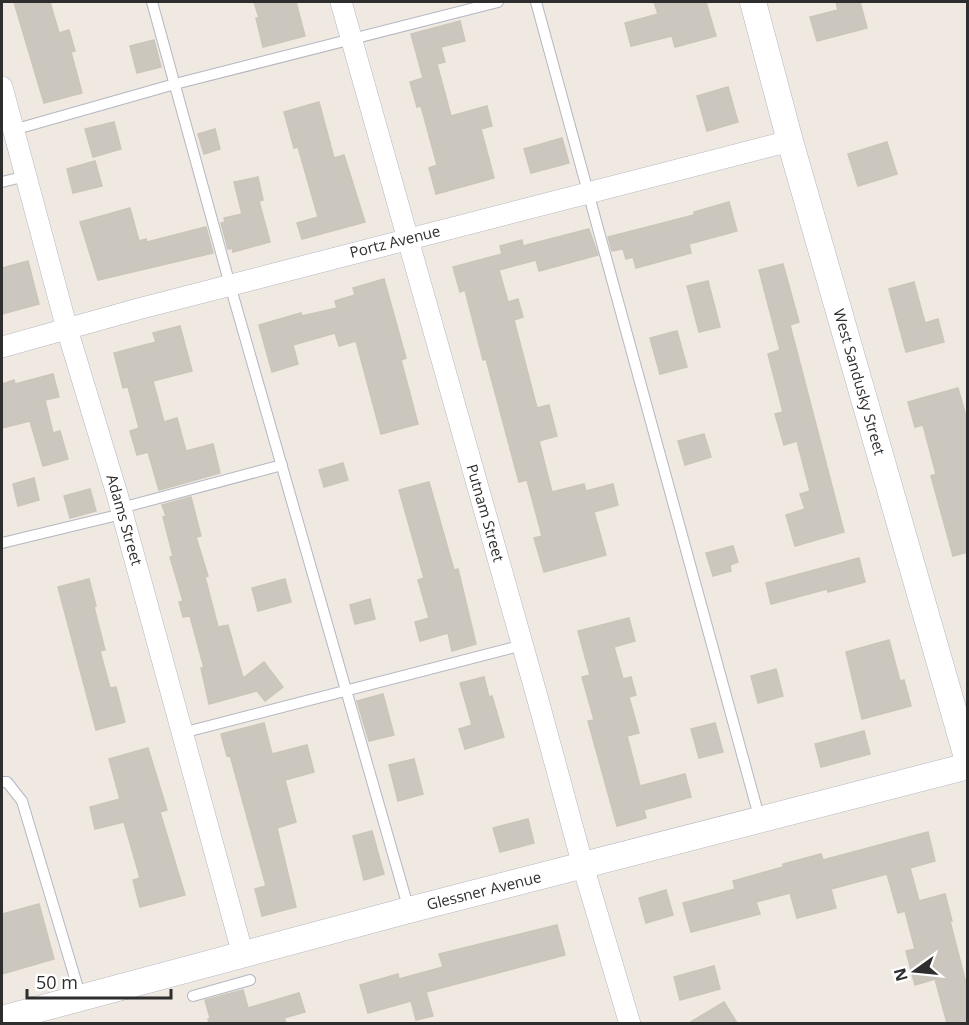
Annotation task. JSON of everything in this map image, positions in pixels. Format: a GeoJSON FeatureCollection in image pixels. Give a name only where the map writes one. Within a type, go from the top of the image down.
{"type":"FeatureCollection","features":[{"type":"Feature","properties":{"kind":"street","name":"Putnam Street"},"geometry":{"type":"LineString","coordinates":[[341,2],[523,645],[583,866],[630,1023]]}},
{"type":"Feature","properties":{"kind":"street","name":"West Sandusky Street"},"geometry":{"type":"LineString","coordinates":[[753,2],[790,141],[968,761]]}},
{"type":"Feature","properties":{"kind":"street","name":"Adams Street"},"geometry":{"type":"LineString","coordinates":[[2,87],[67,329],[121,511],[243,955]]}},
{"type":"Feature","properties":{"kind":"street","name":"Portz Avenue"},"geometry":{"type":"LineString","coordinates":[[2,347],[230,285],[790,141]]}},
{"type":"Feature","properties":{"kind":"street","name":"Glessner Avenue"},"geometry":{"type":"LineString","coordinates":[[2,1019],[409,910],[968,766]]}},
{"type":"Feature","properties":{"kind":"lane"},"geometry":{"type":"LineString","coordinates":[[152,2],[230,285],[409,910]]}},
{"type":"Feature","properties":{"kind":"lane"},"geometry":{"type":"LineString","coordinates":[[13,130],[175,84],[498,2]]}},
{"type":"Feature","properties":{"kind":"lane"},"geometry":{"type":"LineString","coordinates":[[536,2],[760,820]]}},
{"type":"Feature","properties":{"kind":"lane"},"geometry":{"type":"LineString","coordinates":[[2,182],[26,176]]}},
{"type":"Feature","properties":{"kind":"lane"},"geometry":{"type":"LineString","coordinates":[[2,543],[282,465]]}},
{"type":"Feature","properties":{"kind":"lane"},"geometry":{"type":"LineString","coordinates":[[183,733],[523,645]]}},
{"type":"Feature","properties":{"kind":"lane"},"geometry":{"type":"LineString","coordinates":[[2,782],[7,782],[22,801],[81,998]]}},
{"type":"Feature","properties":{"kind":"lane"},"geometry":{"type":"LineString","coordinates":[[193,996],[250,980]]}},
{"type":"Feature","properties":{"kind":"building"},"geometry":{"type":"Polygon","coordinates":[[[14,2],[50,2],[59,33],[69,30],[75,51],[71,52],[82,93],[44,103],[14,2]]]}},
{"type":"Feature","properties":{"kind":"building"},"geometry":{"type":"Polygon","coordinates":[[[254,2],[296,2],[305,36],[263,47],[254,2]]]}},
{"type":"Feature","properties":{"kind":"building"},"geometry":{"type":"Polygon","coordinates":[[[654,2],[706,2],[716,36],[675,47],[672,36],[631,46],[625,23],[658,14],[654,2]]]}},
{"type":"Feature","properties":{"kind":"building"},"geometry":{"type":"Polygon","coordinates":[[[836,2],[860,2],[867,28],[817,41],[810,17],[838,10],[836,2]]]}},
{"type":"Feature","properties":{"kind":"building"},"geometry":{"type":"Polygon","coordinates":[[[460,21],[465,41],[441,47],[445,62],[437,64],[451,116],[487,106],[492,126],[481,129],[494,178],[436,194],[429,168],[437,165],[421,106],[417,107],[410,82],[423,78],[411,34],[460,21]]]}},
{"type":"Feature","properties":{"kind":"building"},"geometry":{"type":"Polygon","coordinates":[[[154,40],[161,67],[137,73],[130,46],[154,40]]]}},
{"type":"Feature","properties":{"kind":"building"},"geometry":{"type":"Polygon","coordinates":[[[728,87],[738,122],[707,131],[697,96],[728,87]]]}},
{"type":"Feature","properties":{"kind":"building"},"geometry":{"type":"Polygon","coordinates":[[[319,102],[334,158],[344,155],[365,222],[302,239],[297,223],[318,217],[298,147],[294,148],[284,112],[319,102]]]}},
{"type":"Feature","properties":{"kind":"building"},"geometry":{"type":"Polygon","coordinates":[[[114,122],[121,149],[93,157],[85,129],[114,122]]]}},
{"type":"Feature","properties":{"kind":"building"},"geometry":{"type":"Polygon","coordinates":[[[215,129],[220,149],[204,154],[198,134],[215,129]]]}},
{"type":"Feature","properties":{"kind":"building"},"geometry":{"type":"Polygon","coordinates":[[[562,138],[569,163],[531,173],[524,149],[562,138]]]}},
{"type":"Feature","properties":{"kind":"building"},"geometry":{"type":"Polygon","coordinates":[[[887,142],[897,174],[858,186],[848,154],[887,142]]]}},
{"type":"Feature","properties":{"kind":"building"},"geometry":{"type":"Polygon","coordinates":[[[95,161],[102,186],[73,193],[67,169],[95,161]]]}},
{"type":"Feature","properties":{"kind":"building"},"geometry":{"type":"Polygon","coordinates":[[[258,177],[263,200],[259,201],[270,242],[233,252],[232,248],[228,249],[221,223],[225,222],[224,218],[242,214],[234,182],[258,177]]]}},
{"type":"Feature","properties":{"kind":"building"},"geometry":{"type":"Polygon","coordinates":[[[729,202],[737,231],[689,244],[691,253],[636,268],[633,257],[626,259],[623,249],[612,251],[608,237],[694,215],[694,212],[729,202]]]}},
{"type":"Feature","properties":{"kind":"building"},"geometry":{"type":"Polygon","coordinates":[[[130,208],[139,241],[146,239],[147,242],[206,227],[213,253],[98,280],[80,222],[130,208]]]}},
{"type":"Feature","properties":{"kind":"building"},"geometry":{"type":"Polygon","coordinates":[[[589,229],[598,255],[539,271],[536,260],[499,270],[508,302],[518,299],[523,317],[514,320],[537,408],[549,405],[557,436],[539,441],[552,492],[584,484],[586,491],[613,484],[618,505],[594,512],[606,555],[544,572],[534,538],[542,536],[527,480],[519,482],[465,290],[460,292],[453,267],[502,254],[500,246],[522,240],[523,246],[589,229]]]}},
{"type":"Feature","properties":{"kind":"building"},"geometry":{"type":"Polygon","coordinates":[[[28,261],[39,304],[2,314],[2,268],[28,261]]]}},
{"type":"Feature","properties":{"kind":"building"},"geometry":{"type":"Polygon","coordinates":[[[783,264],[799,322],[790,325],[844,532],[795,546],[786,515],[805,509],[800,494],[810,491],[797,441],[784,445],[775,414],[783,412],[768,354],[780,350],[759,270],[783,264]]]}},
{"type":"Feature","properties":{"kind":"building"},"geometry":{"type":"Polygon","coordinates":[[[384,279],[406,358],[401,360],[418,424],[381,434],[356,341],[339,346],[335,333],[293,345],[298,364],[272,372],[259,325],[301,313],[302,316],[337,308],[335,301],[355,295],[353,288],[384,279]]]}},
{"type":"Feature","properties":{"kind":"building"},"geometry":{"type":"Polygon","coordinates":[[[708,281],[720,327],[699,332],[687,286],[708,281]]]}},
{"type":"Feature","properties":{"kind":"building"},"geometry":{"type":"Polygon","coordinates":[[[914,282],[925,323],[938,319],[944,342],[906,352],[889,289],[914,282]]]}},
{"type":"Feature","properties":{"kind":"building"},"geometry":{"type":"Polygon","coordinates":[[[180,326],[192,371],[153,381],[164,422],[177,418],[186,451],[213,444],[220,473],[159,490],[148,452],[137,455],[130,431],[139,428],[128,387],[123,388],[114,353],[156,342],[153,333],[180,326]]]}},
{"type":"Feature","properties":{"kind":"building"},"geometry":{"type":"Polygon","coordinates":[[[677,331],[687,367],[660,374],[650,338],[677,331]]]}},
{"type":"Feature","properties":{"kind":"building"},"geometry":{"type":"Polygon","coordinates":[[[53,374],[59,397],[45,400],[53,433],[60,431],[68,459],[43,466],[30,421],[2,428],[2,384],[14,380],[15,384],[53,374]]]}},
{"type":"Feature","properties":{"kind":"building"},"geometry":{"type":"Polygon","coordinates":[[[958,388],[968,423],[968,552],[953,556],[931,476],[936,474],[923,425],[915,427],[908,402],[958,388]]]}},
{"type":"Feature","properties":{"kind":"building"},"geometry":{"type":"Polygon","coordinates":[[[704,434],[711,457],[685,465],[678,441],[704,434]]]}},
{"type":"Feature","properties":{"kind":"building"},"geometry":{"type":"Polygon","coordinates":[[[343,463],[348,480],[324,487],[319,470],[343,463]]]}},
{"type":"Feature","properties":{"kind":"building"},"geometry":{"type":"Polygon","coordinates":[[[34,478],[39,500],[18,506],[13,484],[34,478]]]}},
{"type":"Feature","properties":{"kind":"building"},"geometry":{"type":"Polygon","coordinates":[[[429,482],[454,570],[458,569],[476,644],[452,651],[448,633],[420,641],[415,622],[429,618],[418,580],[424,578],[399,490],[429,482]]]}},
{"type":"Feature","properties":{"kind":"building"},"geometry":{"type":"Polygon","coordinates":[[[90,489],[96,511],[70,518],[64,496],[90,489]]]}},
{"type":"Feature","properties":{"kind":"building"},"geometry":{"type":"Polygon","coordinates":[[[191,497],[201,536],[196,537],[208,576],[205,577],[218,627],[228,625],[243,678],[264,662],[283,687],[265,701],[257,691],[209,704],[201,668],[204,668],[190,616],[183,617],[179,602],[183,601],[170,557],[173,556],[163,517],[166,516],[162,505],[191,497]]]}},
{"type":"Feature","properties":{"kind":"building"},"geometry":{"type":"Polygon","coordinates":[[[733,546],[738,562],[730,565],[731,571],[713,576],[706,553],[733,546]]]}},
{"type":"Feature","properties":{"kind":"building"},"geometry":{"type":"Polygon","coordinates":[[[859,558],[865,582],[828,592],[827,589],[771,604],[766,583],[859,558]]]}},
{"type":"Feature","properties":{"kind":"building"},"geometry":{"type":"Polygon","coordinates":[[[89,579],[105,650],[100,651],[110,688],[116,687],[125,722],[96,730],[58,587],[89,579]]]}},
{"type":"Feature","properties":{"kind":"building"},"geometry":{"type":"Polygon","coordinates":[[[285,579],[291,602],[258,611],[252,588],[285,579]]]}},
{"type":"Feature","properties":{"kind":"building"},"geometry":{"type":"Polygon","coordinates":[[[370,599],[375,619],[355,624],[350,605],[370,599]]]}},
{"type":"Feature","properties":{"kind":"building"},"geometry":{"type":"Polygon","coordinates":[[[629,618],[635,641],[614,647],[623,679],[631,677],[636,695],[629,697],[639,733],[627,736],[640,786],[685,774],[691,797],[644,810],[646,818],[617,826],[588,721],[594,720],[582,677],[590,675],[578,631],[629,618]]]}},
{"type":"Feature","properties":{"kind":"building"},"geometry":{"type":"Polygon","coordinates":[[[889,640],[900,681],[904,680],[911,706],[862,719],[846,652],[889,640]]]}},
{"type":"Feature","properties":{"kind":"building"},"geometry":{"type":"Polygon","coordinates":[[[776,669],[783,696],[758,703],[751,676],[776,669]]]}},
{"type":"Feature","properties":{"kind":"building"},"geometry":{"type":"Polygon","coordinates":[[[484,677],[504,737],[465,749],[459,729],[472,725],[460,683],[484,677]]]}},
{"type":"Feature","properties":{"kind":"building"},"geometry":{"type":"Polygon","coordinates":[[[383,694],[394,735],[369,741],[357,701],[383,694]]]}},
{"type":"Feature","properties":{"kind":"building"},"geometry":{"type":"Polygon","coordinates":[[[264,723],[272,754],[307,745],[314,772],[285,780],[296,822],[277,828],[296,907],[262,916],[255,889],[266,886],[230,755],[227,756],[221,734],[264,723]]]}},
{"type":"Feature","properties":{"kind":"building"},"geometry":{"type":"Polygon","coordinates":[[[715,723],[723,752],[699,758],[691,729],[715,723]]]}},
{"type":"Feature","properties":{"kind":"building"},"geometry":{"type":"Polygon","coordinates":[[[864,731],[870,754],[821,767],[815,744],[864,731]]]}},
{"type":"Feature","properties":{"kind":"building"},"geometry":{"type":"Polygon","coordinates":[[[148,748],[167,810],[160,812],[185,895],[140,907],[133,880],[140,878],[124,822],[95,829],[90,807],[120,799],[109,759],[148,748]]]}},
{"type":"Feature","properties":{"kind":"building"},"geometry":{"type":"Polygon","coordinates":[[[414,759],[423,794],[398,801],[389,765],[414,759]]]}},
{"type":"Feature","properties":{"kind":"building"},"geometry":{"type":"Polygon","coordinates":[[[528,819],[534,843],[500,852],[493,828],[528,819]]]}},
{"type":"Feature","properties":{"kind":"building"},"geometry":{"type":"Polygon","coordinates":[[[372,831],[384,874],[364,880],[353,836],[372,831]]]}},
{"type":"Feature","properties":{"kind":"building"},"geometry":{"type":"Polygon","coordinates":[[[928,832],[935,861],[910,868],[919,901],[945,894],[968,991],[968,1023],[947,1023],[935,979],[915,985],[906,951],[915,949],[905,911],[898,913],[887,874],[831,889],[836,908],[797,918],[790,893],[756,902],[760,914],[691,932],[683,903],[735,889],[733,881],[821,854],[823,860],[928,832]]]}},
{"type":"Feature","properties":{"kind":"building"},"geometry":{"type":"Polygon","coordinates":[[[666,890],[673,915],[646,923],[639,898],[666,890]]]}},
{"type":"Feature","properties":{"kind":"building"},"geometry":{"type":"Polygon","coordinates":[[[39,904],[54,959],[2,974],[2,914],[39,904]]]}},
{"type":"Feature","properties":{"kind":"building"},"geometry":{"type":"Polygon","coordinates":[[[557,925],[565,955],[426,992],[433,1016],[416,1020],[411,1001],[368,1013],[360,985],[398,974],[399,979],[443,967],[439,954],[557,925]]]}},
{"type":"Feature","properties":{"kind":"building"},"geometry":{"type":"Polygon","coordinates":[[[714,966],[720,989],[680,1000],[674,977],[714,966]]]}},
{"type":"Feature","properties":{"kind":"building"},"geometry":{"type":"Polygon","coordinates":[[[243,990],[248,1008],[299,993],[305,1012],[284,1018],[286,1023],[209,1023],[210,1018],[205,1000],[243,990]]]}},
{"type":"Feature","properties":{"kind":"building"},"geometry":{"type":"Polygon","coordinates":[[[724,1002],[737,1023],[689,1023],[724,1002]]]}}]}
